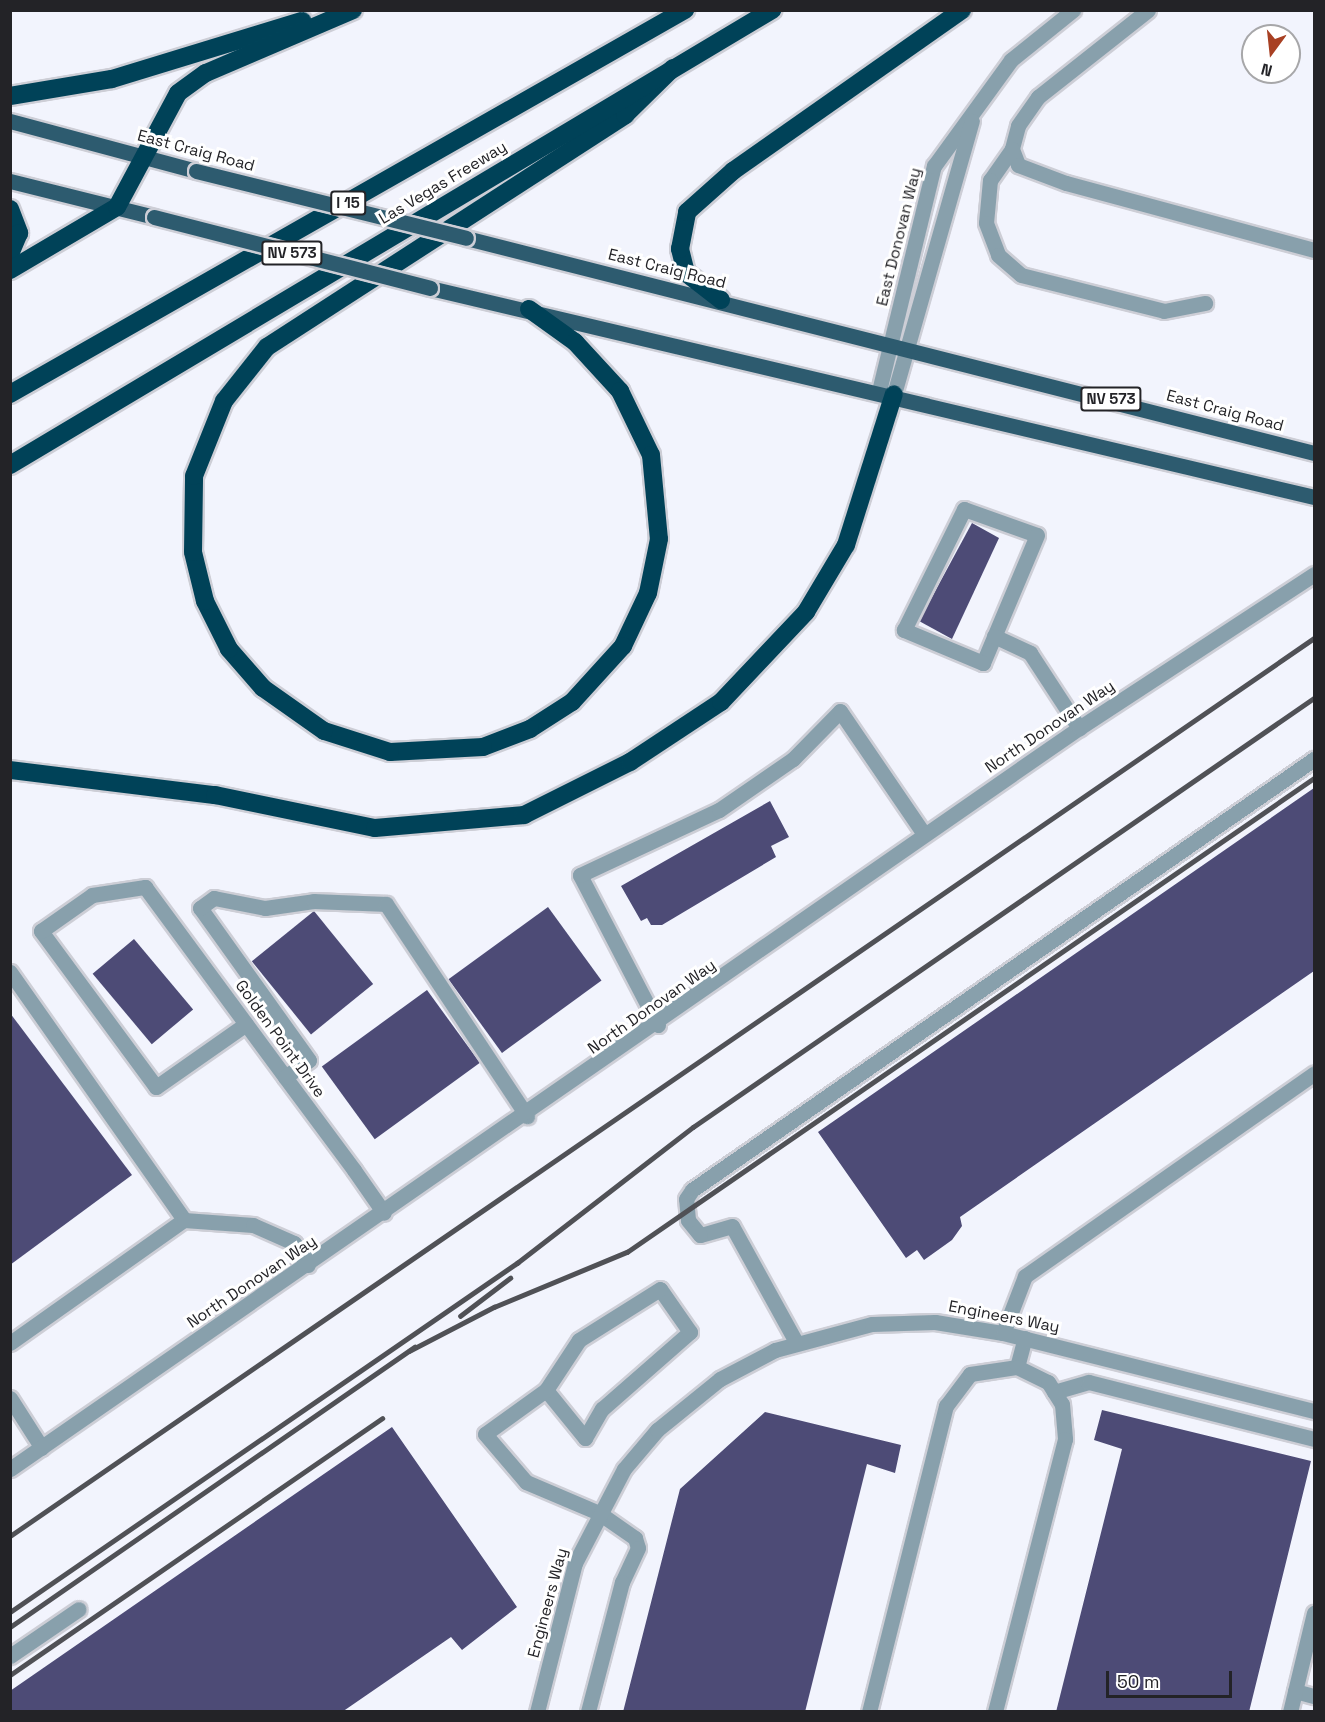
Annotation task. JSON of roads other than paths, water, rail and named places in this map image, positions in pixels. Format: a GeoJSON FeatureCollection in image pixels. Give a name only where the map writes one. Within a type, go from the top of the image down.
{"type":"FeatureCollection","features":[{"type":"Feature","properties":{"kind":"highway"},"geometry":{"type":"LineString","coordinates":[[10,96],[112,79],[338,10]]}},
{"type":"Feature","properties":{"kind":"highway"},"geometry":{"type":"LineString","coordinates":[[10,270],[117,207],[142,155],[178,93],[206,73],[353,10]]}},
{"type":"Feature","properties":{"kind":"highway","name":"Las Vegas Freeway"},"geometry":{"type":"LineString","coordinates":[[10,394],[685,10]]}},
{"type":"Feature","properties":{"kind":"highway","name":"Las Vegas Freeway"},"geometry":{"type":"LineString","coordinates":[[10,465],[772,10]]}},
{"type":"Feature","properties":{"kind":"highway"},"geometry":{"type":"LineString","coordinates":[[721,300],[686,273],[680,249],[687,212],[734,171],[962,10]]}},
{"type":"Feature","properties":{"kind":"highway"},"geometry":{"type":"LineString","coordinates":[[529,309],[575,342],[620,391],[651,455],[659,539],[648,593],[623,646],[572,702],[530,729],[483,747],[390,752],[324,731],[263,688],[229,649],[205,601],[193,552],[194,477],[203,443],[224,401],[267,347],[625,115],[673,68]]}},
{"type":"Feature","properties":{"kind":"highway"},"geometry":{"type":"LineString","coordinates":[[10,209],[20,233],[10,254]]}},
{"type":"Feature","properties":{"kind":"highway"},"geometry":{"type":"LineString","coordinates":[[10,770],[215,795],[375,828],[524,815],[630,762],[721,702],[806,612],[846,545],[887,392]]}},
{"type":"Feature","properties":{"kind":"main road","name":"East Craig Road"},"geometry":{"type":"LineString","coordinates":[[10,121],[196,171],[518,252],[891,342],[1314,453]]}},
{"type":"Feature","properties":{"kind":"main road","name":"NV 573"},"geometry":{"type":"LineString","coordinates":[[10,181],[430,288],[887,392],[1314,497]]}},
{"type":"Feature","properties":{"kind":"street","name":"East Donovan Way"},"geometry":{"type":"LineString","coordinates":[[887,392],[891,342],[934,166],[977,104],[1020,51],[1072,10]]}},
{"type":"Feature","properties":{"kind":"street"},"geometry":{"type":"LineString","coordinates":[[1148,10],[1038,97],[1018,126],[1012,149],[990,180],[986,223],[998,255],[1021,275],[1164,311],[1205,303]]}},
{"type":"Feature","properties":{"kind":"street","name":"East Donovan Way"},"geometry":{"type":"LineString","coordinates":[[887,392],[908,347],[977,104]]}},
{"type":"Feature","properties":{"kind":"street"},"geometry":{"type":"LineString","coordinates":[[1012,149],[1018,165],[1066,183],[1314,250]]}},
{"type":"Feature","properties":{"kind":"street"},"geometry":{"type":"LineString","coordinates":[[964,509],[1037,535],[994,636],[983,663],[904,630],[964,509]]}},
{"type":"Feature","properties":{"kind":"street","name":"North Donovan Way"},"geometry":{"type":"LineString","coordinates":[[10,1469],[658,1025],[924,834],[1079,728],[1314,574]]}},
{"type":"Feature","properties":{"kind":"street"},"geometry":{"type":"LineString","coordinates":[[994,636],[1030,653],[1079,728]]}},
{"type":"Feature","properties":{"kind":"street"},"geometry":{"type":"LineString","coordinates":[[658,1025],[580,875],[718,810],[794,759],[840,711],[924,834]]}},
{"type":"Feature","properties":{"kind":"street"},"geometry":{"type":"LineString","coordinates":[[796,1342],[732,1226],[700,1235],[688,1220],[686,1199],[692,1190],[1314,759]]}},
{"type":"Feature","properties":{"kind":"street","name":"Golden Point Drive"},"geometry":{"type":"LineString","coordinates":[[246,1024],[156,1087],[41,931],[92,895],[145,887],[246,1024],[285,1077],[384,1213]]}},
{"type":"Feature","properties":{"kind":"street"},"geometry":{"type":"LineString","coordinates":[[285,1077],[309,1060],[200,908],[214,898],[265,908],[314,901],[386,904],[527,1116]]}},
{"type":"Feature","properties":{"kind":"street"},"geometry":{"type":"LineString","coordinates":[[10,972],[184,1220]]}},
{"type":"Feature","properties":{"kind":"street"},"geometry":{"type":"LineString","coordinates":[[1003,1333],[1024,1276],[1314,1074]]}},
{"type":"Feature","properties":{"kind":"street"},"geometry":{"type":"LineString","coordinates":[[10,1343],[184,1220],[253,1225],[294,1243],[308,1264]]}},
{"type":"Feature","properties":{"kind":"street"},"geometry":{"type":"LineString","coordinates":[[546,1390],[585,1438],[602,1409],[690,1332],[660,1289],[579,1340],[546,1390],[485,1434],[526,1482],[599,1513],[626,1529],[638,1548],[622,1582],[588,1712]]}},
{"type":"Feature","properties":{"kind":"street","name":"Engineers Way"},"geometry":{"type":"LineString","coordinates":[[537,1712],[575,1563],[599,1513],[624,1469],[657,1430],[720,1379],[796,1342],[872,1324],[935,1322],[1025,1338],[1314,1411]]}},
{"type":"Feature","properties":{"kind":"street"},"geometry":{"type":"LineString","coordinates":[[1017,1367],[1025,1338]]}},
{"type":"Feature","properties":{"kind":"street"},"geometry":{"type":"LineString","coordinates":[[869,1712],[946,1406],[970,1374],[1017,1367],[1034,1372],[1054,1392],[1066,1418],[1065,1439],[995,1712]]}},
{"type":"Feature","properties":{"kind":"street"},"geometry":{"type":"LineString","coordinates":[[1054,1392],[1089,1382],[1314,1439]]}},
{"type":"Feature","properties":{"kind":"street"},"geometry":{"type":"LineString","coordinates":[[10,1398],[42,1448]]}},
{"type":"Feature","properties":{"kind":"street"},"geometry":{"type":"LineString","coordinates":[[10,1656],[79,1609]]}},
{"type":"Feature","properties":{"kind":"street"},"geometry":{"type":"LineString","coordinates":[[1290,1712],[1314,1613]]}},
{"type":"Feature","properties":{"kind":"street"},"geometry":{"type":"LineString","coordinates":[[1295,1691],[1314,1696]]}},
{"type":"Feature","properties":{"kind":"railway"},"geometry":{"type":"LineString","coordinates":[[10,1536],[1314,638]]}},
{"type":"Feature","properties":{"kind":"railway"},"geometry":{"type":"LineString","coordinates":[[10,1612],[517,1263],[693,1127],[1314,698]]}},
{"type":"Feature","properties":{"kind":"railway"},"geometry":{"type":"LineString","coordinates":[[409,1351],[494,1307],[627,1252],[1314,778]]}},
{"type":"Feature","properties":{"kind":"railway"},"geometry":{"type":"LineString","coordinates":[[460,1316],[510,1278]]}},
{"type":"Feature","properties":{"kind":"railway"},"geometry":{"type":"LineString","coordinates":[[10,1627],[415,1347]]}},
{"type":"Feature","properties":{"kind":"railway"},"geometry":{"type":"LineString","coordinates":[[10,1675],[382,1418]]}}]}
